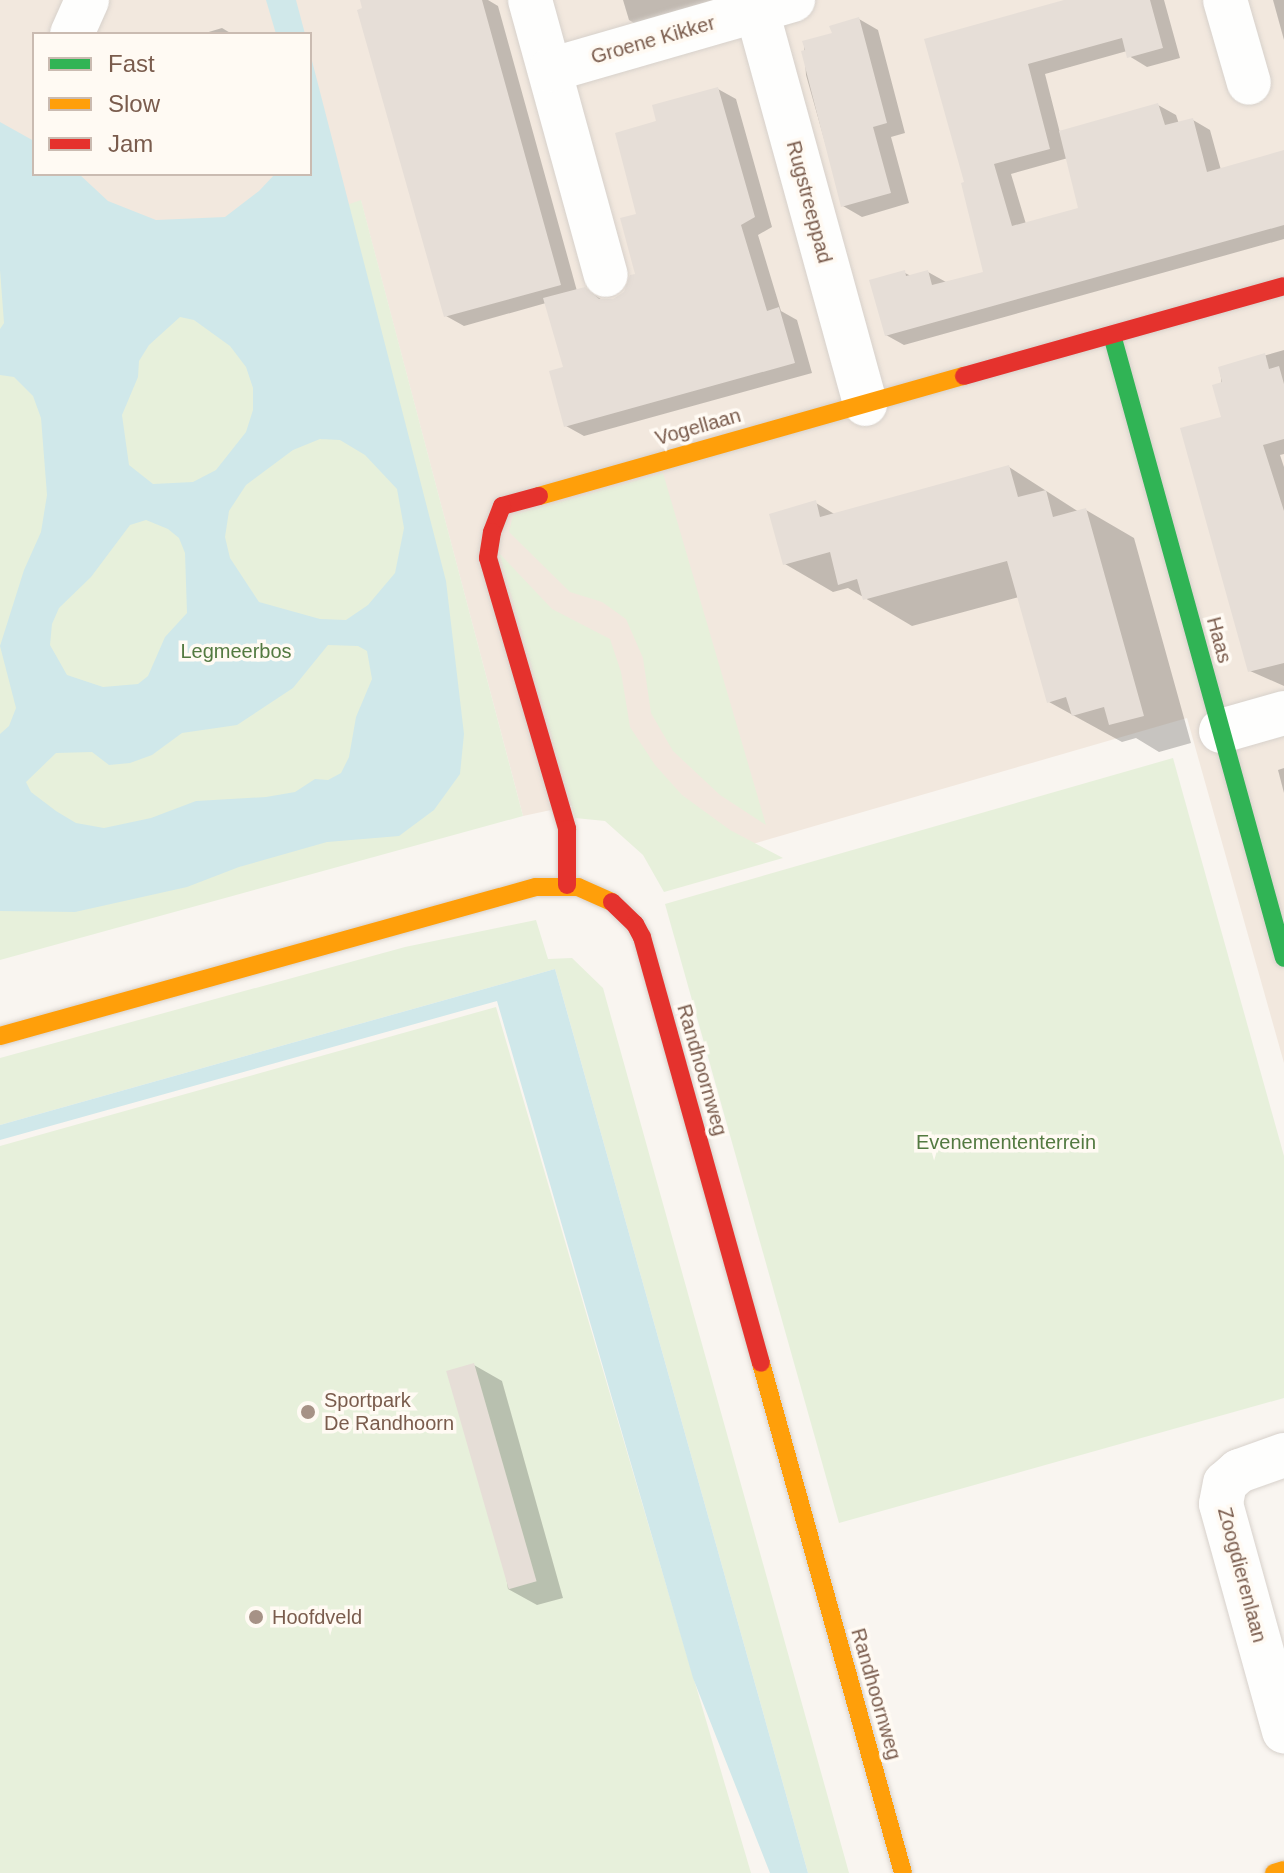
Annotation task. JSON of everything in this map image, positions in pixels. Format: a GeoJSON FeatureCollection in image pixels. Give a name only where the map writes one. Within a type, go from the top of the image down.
{"type":"FeatureCollection","features":[{"type":"Feature","properties":{"kind":"street"},"geometry":{"type":"LineString","coordinates":[[73,32],[87,0]]}},
{"type":"Feature","properties":{"kind":"street"},"geometry":{"type":"LineString","coordinates":[[530,0],[606,275]]}},
{"type":"Feature","properties":{"kind":"street"},"geometry":{"type":"LineString","coordinates":[[1225,0],[1249,83]]}},
{"type":"Feature","properties":{"kind":"street","name":"Groene Kikker"},"geometry":{"type":"LineString","coordinates":[[550,70],[768,3]]}},
{"type":"Feature","properties":{"kind":"street","name":"Rugstreeppad"},"geometry":{"type":"LineString","coordinates":[[768,3],[865,404]]}},
{"type":"Feature","properties":{"kind":"street","name":"Vogellaan"},"geometry":{"type":"LineString","coordinates":[[567,885],[567,829],[488,558],[492,532],[502,506],[1284,286]]}},
{"type":"Feature","properties":{"kind":"street","name":"Haas"},"geometry":{"type":"LineString","coordinates":[[1112,335],[1284,958]]}},
{"type":"Feature","properties":{"kind":"street"},"geometry":{"type":"LineString","coordinates":[[1221,731],[1284,713]]}},
{"type":"Feature","properties":{"kind":"street","name":"Randhoornweg"},"geometry":{"type":"LineString","coordinates":[[0,1036],[536,887],[567,885],[598,893],[615,903],[635,924],[642,937],[903,1873]]}},
{"type":"Feature","properties":{"kind":"street","name":"Zoogdierenlaan"},"geometry":{"type":"LineString","coordinates":[[1284,1455],[1239,1471],[1225,1483],[1221,1504],[1284,1731]]}},
{"type":"Feature","properties":{"kind":"street"},"geometry":{"type":"LineString","coordinates":[[1274,1873],[1284,1870]]}},
{"type":"Feature","properties":{"kind":"shaded area"},"geometry":{"type":"Polygon","coordinates":[[[0,0],[1284,0],[1284,1063],[1187,718],[711,856],[612,797],[523,816],[361,201],[194,258],[80,226],[34,176],[312,176],[312,32],[32,32],[32,174],[0,139],[0,0]]]}},
{"type":"Feature","properties":{"kind":"green space","name":"Legmeerbos"},"geometry":{"type":"Polygon","coordinates":[[[0,139],[80,226],[194,258],[361,200],[523,816],[0,960],[0,139]]]}},
{"type":"Feature","properties":{"kind":"green space"},"geometry":{"type":"Polygon","coordinates":[[[663,473],[766,825],[720,795],[673,751],[651,713],[643,658],[626,619],[602,602],[570,592],[509,532],[513,515],[663,473]]]}},
{"type":"Feature","properties":{"kind":"green space"},"geometry":{"type":"Polygon","coordinates":[[[499,553],[552,609],[610,639],[621,672],[630,727],[655,765],[682,795],[730,830],[783,858],[664,892],[643,855],[605,821],[575,818],[499,553]]]}},
{"type":"Feature","properties":{"kind":"green space","name":"Evenemententerrein"},"geometry":{"type":"Polygon","coordinates":[[[1173,758],[1284,1156],[1284,1398],[839,1523],[665,904],[1173,758]]]}},
{"type":"Feature","properties":{"kind":"green space"},"geometry":{"type":"Polygon","coordinates":[[[536,920],[548,959],[572,958],[603,988],[849,1873],[808,1873],[555,969],[0,1125],[0,1058],[405,947],[536,920]]]}},
{"type":"Feature","properties":{"kind":"green space","name":"Sportpark De Randhoorn"},"geometry":{"type":"Polygon","coordinates":[[[496,1007],[751,1873],[0,1873],[0,1146],[496,1007]]]}},
{"type":"Feature","properties":{"kind":"water"},"geometry":{"type":"Polygon","coordinates":[[[266,0],[296,0],[304,32],[275,32],[266,0]]]}},
{"type":"Feature","properties":{"kind":"water","name":"Legmeerbos"},"geometry":{"type":"Polygon","coordinates":[[[312,61],[446,581],[464,734],[460,774],[434,810],[399,836],[327,842],[239,867],[187,887],[75,912],[0,911],[0,734],[9,726],[16,708],[0,646],[24,570],[41,532],[47,495],[41,418],[33,396],[14,377],[0,375],[0,329],[4,323],[0,270],[0,122],[32,140],[32,176],[81,176],[108,201],[156,220],[225,217],[273,176],[312,176],[312,61]],[[180,317],[149,345],[139,361],[138,377],[122,415],[129,465],[153,484],[193,482],[216,470],[246,432],[253,410],[253,388],[246,367],[230,346],[194,320],[180,317]],[[320,439],[293,450],[246,485],[229,511],[225,537],[230,558],[259,602],[320,619],[346,620],[368,605],[395,573],[404,528],[397,489],[365,455],[340,440],[320,439]],[[146,520],[130,525],[91,577],[59,608],[52,624],[50,645],[67,675],[103,687],[138,684],[148,676],[165,637],[187,613],[185,553],[179,538],[168,529],[146,520]],[[328,645],[293,688],[237,725],[182,733],[152,755],[130,763],[109,765],[92,752],[56,753],[26,782],[31,792],[76,823],[104,828],[151,818],[196,801],[266,797],[295,792],[315,779],[328,780],[341,773],[349,757],[356,717],[372,679],[367,651],[358,646],[328,645]]]}},
{"type":"Feature","properties":{"kind":"water"},"geometry":{"type":"Polygon","coordinates":[[[555,969],[808,1873],[770,1873],[693,1678],[497,1001],[0,1140],[0,1125],[555,969]]]}},
{"type":"Feature","properties":{"kind":"building"},"geometry":{"type":"Polygon","coordinates":[[[360,0],[482,0],[561,285],[444,317],[357,10],[362,8],[360,0]]]}},
{"type":"Feature","properties":{"kind":"building"},"geometry":{"type":"Polygon","coordinates":[[[1064,0],[1150,0],[1163,48],[1127,58],[1122,38],[1028,64],[1050,149],[994,164],[1012,226],[1078,208],[1059,131],[1158,103],[1165,125],[1193,118],[1207,172],[1284,150],[1284,225],[885,336],[869,280],[905,270],[906,276],[928,270],[932,285],[983,272],[961,183],[964,182],[924,39],[1064,0]]]}},
{"type":"Feature","properties":{"kind":"building"},"geometry":{"type":"Polygon","coordinates":[[[859,17],[887,123],[873,127],[891,193],[841,207],[801,51],[805,50],[802,41],[832,33],[829,26],[859,17]]]}},
{"type":"Feature","properties":{"kind":"building"},"geometry":{"type":"Polygon","coordinates":[[[718,87],[755,217],[741,225],[767,311],[779,307],[795,363],[564,427],[549,371],[563,367],[543,298],[585,287],[599,299],[613,299],[624,292],[630,275],[635,274],[620,218],[636,214],[615,133],[656,121],[652,105],[718,87]]]}},
{"type":"Feature","properties":{"kind":"building"},"geometry":{"type":"Polygon","coordinates":[[[1265,353],[1269,369],[1279,366],[1284,384],[1284,439],[1263,445],[1284,511],[1284,663],[1248,672],[1180,428],[1221,417],[1212,385],[1222,382],[1218,367],[1265,353]]]}},
{"type":"Feature","properties":{"kind":"building"},"geometry":{"type":"Polygon","coordinates":[[[1009,465],[1018,497],[1046,490],[1053,517],[1086,508],[1144,716],[1109,725],[1104,707],[1072,716],[1066,697],[1047,703],[1007,561],[863,600],[857,579],[838,585],[830,552],[783,565],[769,514],[816,500],[820,517],[1009,465]]]}},
{"type":"Feature","properties":{"kind":"building"},"geometry":{"type":"Polygon","coordinates":[[[474,1363],[537,1581],[509,1589],[446,1371],[474,1363]]]}},
{"type":"Feature","properties":{"kind":"traffic: fast"},"geometry":{"type":"LineString","coordinates":[[1112,335],[1284,958]]}},
{"type":"Feature","properties":{"kind":"traffic: slow"},"geometry":{"type":"LineString","coordinates":[[539,496],[964,376]]}},
{"type":"Feature","properties":{"kind":"traffic: slow"},"geometry":{"type":"LineString","coordinates":[[0,1036],[536,887],[578,887],[612,902]]}},
{"type":"Feature","properties":{"kind":"traffic: slow"},"geometry":{"type":"LineString","coordinates":[[761,1363],[903,1873]]}},
{"type":"Feature","properties":{"kind":"traffic: slow"},"geometry":{"type":"LineString","coordinates":[[1274,1873],[1284,1870]]}},
{"type":"Feature","properties":{"kind":"traffic: jam"},"geometry":{"type":"LineString","coordinates":[[964,376],[1284,286]]}},
{"type":"Feature","properties":{"kind":"traffic: jam"},"geometry":{"type":"LineString","coordinates":[[539,496],[502,506],[492,532],[488,558],[567,829],[567,885]]}},
{"type":"Feature","properties":{"kind":"traffic: jam"},"geometry":{"type":"LineString","coordinates":[[612,902],[635,924],[642,937],[761,1363]]}},
{"type":"Feature","properties":{"kind":"place","name":"Sportpark De Randhoorn"},"geometry":{"type":"Point","coordinates":[308,1412]}},
{"type":"Feature","properties":{"kind":"place","name":"Hoofdveld"},"geometry":{"type":"Point","coordinates":[256,1617]}}]}
